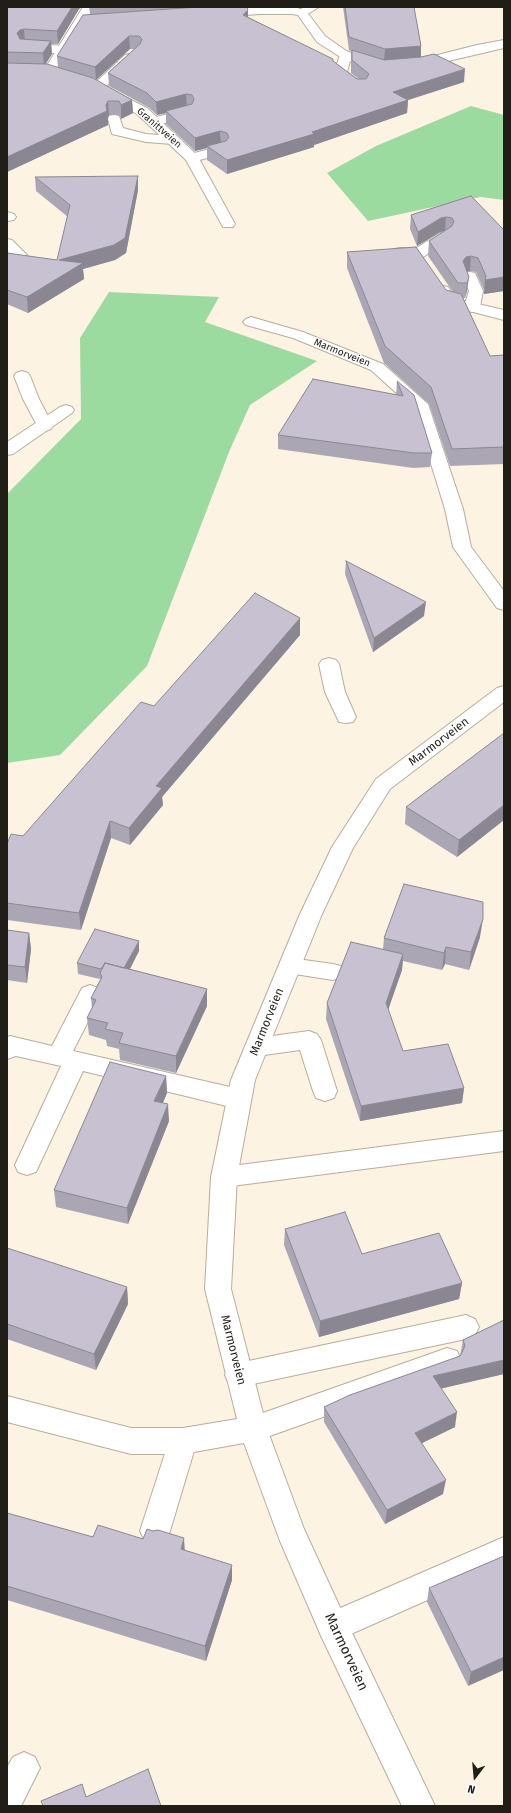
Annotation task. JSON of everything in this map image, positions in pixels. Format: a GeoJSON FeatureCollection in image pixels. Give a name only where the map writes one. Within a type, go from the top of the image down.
{"type":"FeatureCollection","features":[{"type":"Feature","properties":{"kind":"street"},"geometry":{"type":"LineString","coordinates":[[206,14],[222,10],[297,10],[314,7]]}},
{"type":"Feature","properties":{"kind":"street"},"geometry":{"type":"LineString","coordinates":[[49,72],[88,9],[101,9]]}},
{"type":"Feature","properties":{"kind":"street"},"geometry":{"type":"LineString","coordinates":[[297,10],[321,39],[383,68]]}},
{"type":"Feature","properties":{"kind":"street"},"geometry":{"type":"LineString","coordinates":[[79,23],[95,22]]}},
{"type":"Feature","properties":{"kind":"street"},"geometry":{"type":"LineString","coordinates":[[405,66],[420,65],[477,49],[504,44]]}},
{"type":"Feature","properties":{"kind":"street"},"geometry":{"type":"LineString","coordinates":[[26,47],[63,50]]}},
{"type":"Feature","properties":{"kind":"street"},"geometry":{"type":"LineString","coordinates":[[346,50],[340,74],[361,88]]}},
{"type":"Feature","properties":{"kind":"street"},"geometry":{"type":"LineString","coordinates":[[98,87],[135,53]]}},
{"type":"Feature","properties":{"kind":"street"},"geometry":{"type":"LineString","coordinates":[[35,71],[49,72],[63,76]]}},
{"type":"Feature","properties":{"kind":"street","name":"Granittveien"},"geometry":{"type":"LineString","coordinates":[[84,83],[98,87],[142,111],[192,158],[228,224]]}},
{"type":"Feature","properties":{"kind":"street"},"geometry":{"type":"LineString","coordinates":[[154,122],[187,113]]}},
{"type":"Feature","properties":{"kind":"street"},"geometry":{"type":"LineString","coordinates":[[114,119],[117,131],[146,138],[173,140]]}},
{"type":"Feature","properties":{"kind":"street"},"geometry":{"type":"LineString","coordinates":[[192,158],[221,150]]}},
{"type":"Feature","properties":{"kind":"street"},"geometry":{"type":"LineString","coordinates":[[427,266],[445,236]]}},
{"type":"Feature","properties":{"kind":"street"},"geometry":{"type":"LineString","coordinates":[[7,244],[22,258]]}},
{"type":"Feature","properties":{"kind":"street"},"geometry":{"type":"LineString","coordinates":[[400,252],[427,266],[451,302],[504,315]]}},
{"type":"Feature","properties":{"kind":"street"},"geometry":{"type":"LineString","coordinates":[[470,276],[476,291],[472,307]]}},
{"type":"Feature","properties":{"kind":"street","name":"Marmorveien"},"geometry":{"type":"LineString","coordinates":[[251,322],[298,335],[377,367],[422,407],[454,509],[462,547],[503,602]]}},
{"type":"Feature","properties":{"kind":"street"},"geometry":{"type":"LineString","coordinates":[[22,376],[31,399],[46,426]]}},
{"type":"Feature","properties":{"kind":"street"},"geometry":{"type":"LineString","coordinates":[[7,450],[46,426],[66,410]]}},
{"type":"Feature","properties":{"kind":"street"},"geometry":{"type":"LineString","coordinates":[[329,664],[335,692],[346,717]]}},
{"type":"Feature","properties":{"kind":"street","name":"Marmorveien"},"geometry":{"type":"LineString","coordinates":[[419,1806],[333,1628],[290,1531],[253,1429],[218,1289],[224,1177],[243,1080],[311,914],[343,847],[383,784],[504,692]]}},
{"type":"Feature","properties":{"kind":"street"},"geometry":{"type":"LineString","coordinates":[[290,966],[333,972]]}},
{"type":"Feature","properties":{"kind":"street"},"geometry":{"type":"LineString","coordinates":[[26,1165],[90,994]]}},
{"type":"Feature","properties":{"kind":"street"},"geometry":{"type":"LineString","coordinates":[[256,1047],[309,1040],[325,1091]]}},
{"type":"Feature","properties":{"kind":"street"},"geometry":{"type":"LineString","coordinates":[[7,1050],[10,1045],[239,1099]]}},
{"type":"Feature","properties":{"kind":"street"},"geometry":{"type":"LineString","coordinates":[[224,1177],[504,1141]]}},
{"type":"Feature","properties":{"kind":"street"},"geometry":{"type":"LineString","coordinates":[[239,1375],[466,1327]]}},
{"type":"Feature","properties":{"kind":"street"},"geometry":{"type":"LineString","coordinates":[[7,1409],[131,1441],[183,1441],[253,1429],[447,1360]]}},
{"type":"Feature","properties":{"kind":"street"},"geometry":{"type":"LineString","coordinates":[[155,1530],[183,1441]]}},
{"type":"Feature","properties":{"kind":"street"},"geometry":{"type":"LineString","coordinates":[[333,1628],[504,1551]]}},
{"type":"Feature","properties":{"kind":"street"},"geometry":{"type":"LineString","coordinates":[[7,1800],[24,1768]]}},
{"type":"Feature","properties":{"kind":"green space"},"geometry":{"type":"Polygon","coordinates":[[[471,106],[504,115],[504,200],[480,197],[368,221],[327,173],[376,146],[471,106]]]}},
{"type":"Feature","properties":{"kind":"green space"},"geometry":{"type":"Polygon","coordinates":[[[109,292],[219,297],[205,322],[317,361],[250,405],[229,452],[147,666],[60,755],[7,763],[7,494],[81,419],[80,338],[109,292]]]}},
{"type":"Feature","properties":{"kind":"building"},"geometry":{"type":"Polygon","coordinates":[[[7,7],[72,7],[57,31],[24,29],[17,33],[20,39],[51,41],[43,53],[7,52],[7,7]]]}},
{"type":"Feature","properties":{"kind":"building"},"geometry":{"type":"Polygon","coordinates":[[[198,7],[247,7],[248,10],[243,15],[333,59],[333,61],[357,79],[366,79],[369,74],[352,60],[352,50],[384,60],[421,57],[434,54],[465,69],[393,92],[408,100],[312,132],[314,134],[227,160],[207,146],[226,141],[229,137],[227,133],[220,131],[195,138],[166,111],[192,104],[194,99],[192,95],[186,94],[156,102],[147,93],[108,73],[140,44],[142,39],[139,36],[129,36],[95,67],[57,56],[83,15],[198,7]]]}},
{"type":"Feature","properties":{"kind":"building"},"geometry":{"type":"Polygon","coordinates":[[[345,7],[414,7],[421,46],[385,49],[349,37],[345,7]]]}},
{"type":"Feature","properties":{"kind":"building"},"geometry":{"type":"Polygon","coordinates":[[[7,63],[47,64],[93,78],[132,100],[121,105],[119,101],[108,101],[106,105],[107,111],[7,157],[7,63]]]}},
{"type":"Feature","properties":{"kind":"building"},"geometry":{"type":"Polygon","coordinates":[[[138,176],[125,238],[114,245],[59,260],[83,263],[27,297],[7,290],[7,253],[57,260],[70,205],[35,177],[138,176]]]}},
{"type":"Feature","properties":{"kind":"building"},"geometry":{"type":"Polygon","coordinates":[[[471,196],[504,230],[504,277],[485,280],[486,276],[478,258],[471,256],[466,257],[463,261],[469,277],[467,283],[458,283],[429,241],[452,226],[454,221],[452,218],[441,218],[418,232],[411,215],[471,196]]]}},
{"type":"Feature","properties":{"kind":"building"},"geometry":{"type":"Polygon","coordinates":[[[416,247],[446,290],[461,294],[490,356],[504,355],[504,447],[452,449],[431,387],[385,346],[347,252],[416,247]]]}},
{"type":"Feature","properties":{"kind":"building"},"geometry":{"type":"Polygon","coordinates":[[[313,379],[403,396],[397,381],[414,395],[432,453],[414,453],[278,435],[313,379]]]}},
{"type":"Feature","properties":{"kind":"building"},"geometry":{"type":"Polygon","coordinates":[[[346,561],[426,602],[374,638],[346,561]]]}},
{"type":"Feature","properties":{"kind":"building"},"geometry":{"type":"Polygon","coordinates":[[[255,593],[300,618],[156,786],[162,788],[129,828],[110,821],[79,913],[7,903],[7,844],[11,834],[23,836],[141,702],[154,706],[255,593]]]}},
{"type":"Feature","properties":{"kind":"building"},"geometry":{"type":"Polygon","coordinates":[[[504,733],[504,805],[459,840],[406,807],[504,733]]]}},
{"type":"Feature","properties":{"kind":"building"},"geometry":{"type":"Polygon","coordinates":[[[404,884],[483,902],[483,919],[471,952],[446,947],[444,953],[384,938],[404,884]]]}},
{"type":"Feature","properties":{"kind":"building"},"geometry":{"type":"Polygon","coordinates":[[[95,929],[139,941],[124,968],[105,963],[101,969],[77,963],[95,929]]]}},
{"type":"Feature","properties":{"kind":"building"},"geometry":{"type":"Polygon","coordinates":[[[7,930],[29,933],[25,967],[7,965],[7,930]]]}},
{"type":"Feature","properties":{"kind":"building"},"geometry":{"type":"Polygon","coordinates":[[[351,942],[403,954],[386,1003],[403,1051],[448,1044],[464,1088],[361,1106],[327,1003],[351,942]]]}},
{"type":"Feature","properties":{"kind":"building"},"geometry":{"type":"Polygon","coordinates":[[[105,963],[207,989],[176,1056],[119,1043],[123,1033],[105,1029],[108,1023],[87,1018],[96,1000],[91,998],[102,977],[100,973],[105,963]]]}},
{"type":"Feature","properties":{"kind":"building"},"geometry":{"type":"Polygon","coordinates":[[[110,1062],[166,1076],[154,1101],[168,1104],[127,1208],[54,1190],[110,1062]]]}},
{"type":"Feature","properties":{"kind":"building"},"geometry":{"type":"Polygon","coordinates":[[[345,1212],[362,1254],[439,1233],[462,1283],[320,1321],[285,1229],[345,1212]]]}},
{"type":"Feature","properties":{"kind":"building"},"geometry":{"type":"Polygon","coordinates":[[[7,1248],[127,1287],[94,1354],[7,1324],[7,1248]]]}},
{"type":"Feature","properties":{"kind":"building"},"geometry":{"type":"Polygon","coordinates":[[[504,1320],[504,1360],[433,1376],[457,1412],[415,1433],[446,1480],[387,1510],[324,1407],[350,1395],[460,1356],[465,1346],[463,1340],[504,1320]]]}},
{"type":"Feature","properties":{"kind":"building"},"geometry":{"type":"Polygon","coordinates":[[[7,1513],[93,1537],[98,1525],[143,1539],[147,1529],[153,1531],[158,1530],[184,1538],[181,1549],[232,1565],[205,1646],[7,1586],[7,1513]]]}},
{"type":"Feature","properties":{"kind":"building"},"geometry":{"type":"Polygon","coordinates":[[[504,1556],[504,1657],[471,1672],[429,1588],[504,1556]]]}},
{"type":"Feature","properties":{"kind":"building"},"geometry":{"type":"Polygon","coordinates":[[[148,1769],[161,1806],[43,1806],[41,1801],[82,1784],[86,1797],[148,1769]]]}}]}
